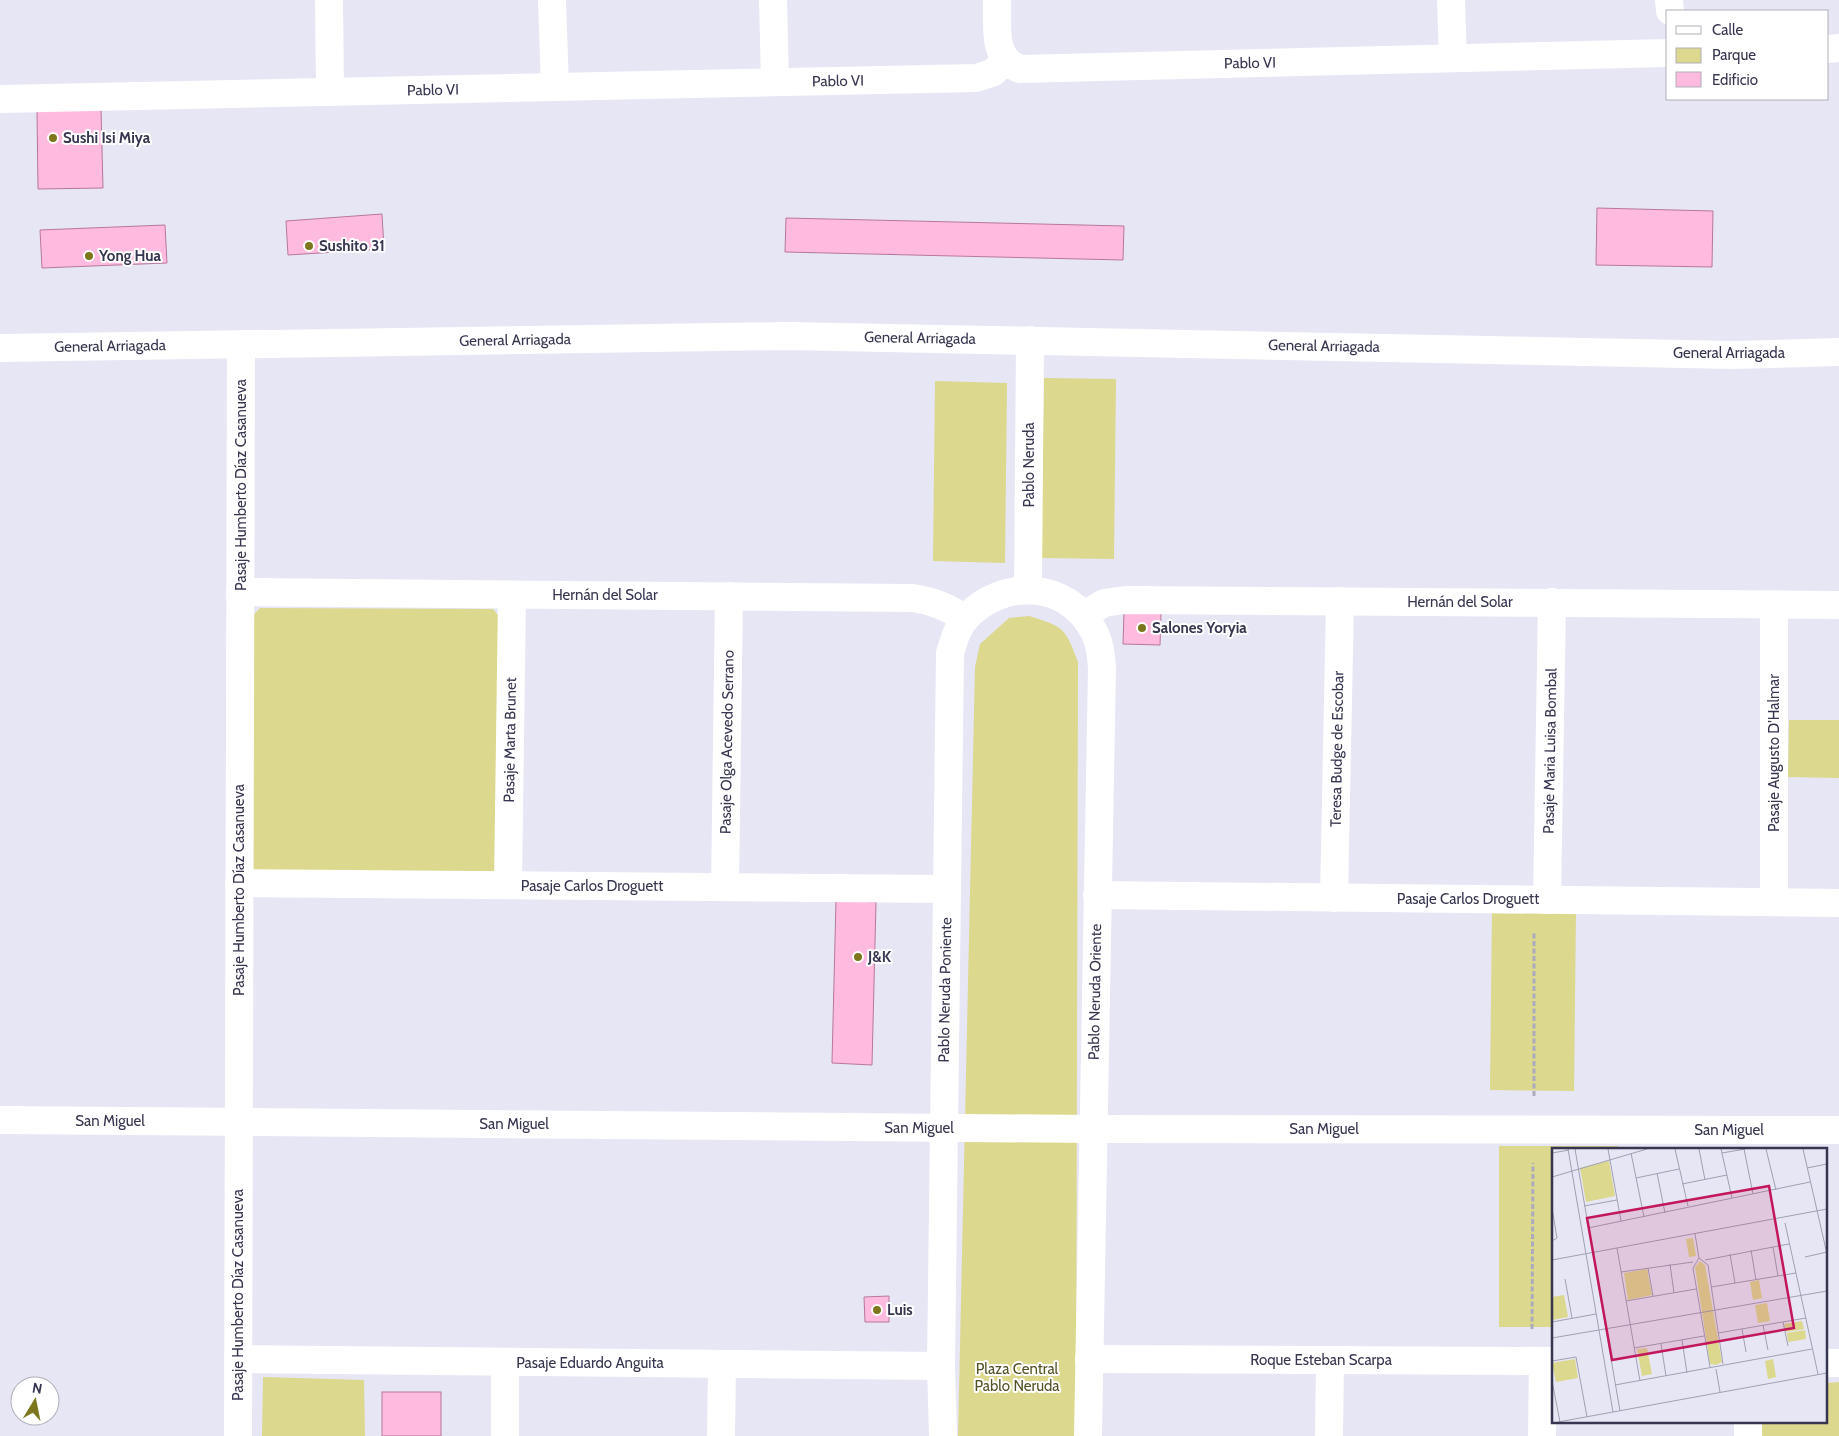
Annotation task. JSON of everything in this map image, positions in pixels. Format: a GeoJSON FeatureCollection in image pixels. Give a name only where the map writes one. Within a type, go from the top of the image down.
{"type":"FeatureCollection","features":[{"type":"Feature","properties":{"kind":"street"},"geometry":{"type":"LineString","coordinates":[[329,0],[330,92]]}},
{"type":"Feature","properties":{"kind":"street"},"geometry":{"type":"LineString","coordinates":[[552,0],[555,87]]}},
{"type":"Feature","properties":{"kind":"street"},"geometry":{"type":"LineString","coordinates":[[773,0],[775,82]]}},
{"type":"Feature","properties":{"kind":"street"},"geometry":{"type":"LineString","coordinates":[[997,0],[1000,52],[1006,61]]}},
{"type":"Feature","properties":{"kind":"street"},"geometry":{"type":"LineString","coordinates":[[1451,0],[1453,58]]}},
{"type":"Feature","properties":{"kind":"street","name":"Pablo VI"},"geometry":{"type":"LineString","coordinates":[[0,99],[976,78],[992,73],[1006,61],[1012,66],[1028,69],[1666,52]]}},
{"type":"Feature","properties":{"kind":"street","name":"General Arriagada"},"geometry":{"type":"LineString","coordinates":[[0,348],[778,336],[1723,354],[1839,352]]}},
{"type":"Feature","properties":{"kind":"street","name":"Pablo Neruda"},"geometry":{"type":"LineString","coordinates":[[1028,589],[1030,340]]}},
{"type":"Feature","properties":{"kind":"street","name":"Pasaje Humberto Díaz Casanueva"},"geometry":{"type":"LineString","coordinates":[[238,1436],[242,344]]}},
{"type":"Feature","properties":{"kind":"street","name":"Pablo Neruda Oriente"},"geometry":{"type":"LineString","coordinates":[[1028,589],[1050,593],[1069,602],[1084,615],[1094,631],[1100,649],[1102,668],[1088,1436]]}},
{"type":"Feature","properties":{"kind":"street","name":"Pablo Neruda Poniente"},"geometry":{"type":"LineString","coordinates":[[943,1436],[941,1366],[943,1128],[948,673],[950,653],[956,633],[965,619],[977,607],[996,596],[1028,589]]}},
{"type":"Feature","properties":{"kind":"street","name":"Hernán del Solar"},"geometry":{"type":"LineString","coordinates":[[240,592],[913,598],[928,600],[942,605],[965,619]]}},
{"type":"Feature","properties":{"kind":"street","name":"Pasaje Marta Brunet"},"geometry":{"type":"LineString","coordinates":[[508,885],[512,595]]}},
{"type":"Feature","properties":{"kind":"street","name":"Pasaje Olga Acevedo Serrano"},"geometry":{"type":"LineString","coordinates":[[725,887],[729,596]]}},
{"type":"Feature","properties":{"kind":"street","name":"Hernán del Solar"},"geometry":{"type":"LineString","coordinates":[[1084,615],[1104,603],[1114,600],[1839,605]]}},
{"type":"Feature","properties":{"kind":"street","name":"Teresa Budge de Escobar"},"geometry":{"type":"LineString","coordinates":[[1334,898],[1340,601]]}},
{"type":"Feature","properties":{"kind":"street","name":"Pasaje Maria Luisa Bombal"},"geometry":{"type":"LineString","coordinates":[[1548,900],[1552,602]]}},
{"type":"Feature","properties":{"kind":"street","name":"Pasaje Augusto D'Halmar"},"geometry":{"type":"LineString","coordinates":[[1774,605],[1774,902]]}},
{"type":"Feature","properties":{"kind":"street","name":"Pasaje Carlos Droguett"},"geometry":{"type":"LineString","coordinates":[[239,883],[946,888]]}},
{"type":"Feature","properties":{"kind":"street","name":"Pasaje Carlos Droguett"},"geometry":{"type":"LineString","coordinates":[[1097,895],[1839,903]]}},
{"type":"Feature","properties":{"kind":"street","name":"San Miguel"},"geometry":{"type":"LineString","coordinates":[[0,1120],[1093,1129],[1839,1130]]}},
{"type":"Feature","properties":{"kind":"street","name":"Pasaje Eduardo Anguita"},"geometry":{"type":"LineString","coordinates":[[238,1359],[941,1366]]}},
{"type":"Feature","properties":{"kind":"street","name":"Roque Esteban Scarpa"},"geometry":{"type":"LineString","coordinates":[[1089,1359],[1548,1361]]}},
{"type":"Feature","properties":{"kind":"street"},"geometry":{"type":"LineString","coordinates":[[1329,1436],[1330,1360]]}},
{"type":"Feature","properties":{"kind":"street"},"geometry":{"type":"LineString","coordinates":[[1542,1436],[1548,1361]]}},
{"type":"Feature","properties":{"kind":"street"},"geometry":{"type":"LineString","coordinates":[[505,1362],[505,1436]]}},
{"type":"Feature","properties":{"kind":"street"},"geometry":{"type":"LineString","coordinates":[[1826,1363],[1839,1363]]}},
{"type":"Feature","properties":{"kind":"street"},"geometry":{"type":"LineString","coordinates":[[721,1436],[722,1364]]}},
{"type":"Feature","properties":{"kind":"green space"},"geometry":{"type":"Polygon","coordinates":[[[1044,378],[1116,379],[1114,559],[1041,558],[1044,378]]]}},
{"type":"Feature","properties":{"kind":"green space"},"geometry":{"type":"Polygon","coordinates":[[[935,381],[1007,383],[1005,563],[933,561],[935,381]]]}},
{"type":"Feature","properties":{"kind":"green space"},"geometry":{"type":"Polygon","coordinates":[[[260,608],[493,609],[503,621],[500,865],[490,878],[256,874],[247,867],[249,620],[260,608]]]}},
{"type":"Feature","properties":{"kind":"green space","name":"Plaza Central Pablo Neruda"},"geometry":{"type":"Polygon","coordinates":[[[1029,616],[1050,623],[1062,630],[1070,642],[1078,662],[1076,1436],[958,1436],[975,667],[980,644],[1009,618],[1029,616]]]}},
{"type":"Feature","properties":{"kind":"green space"},"geometry":{"type":"Polygon","coordinates":[[[1789,720],[1839,720],[1839,778],[1788,777],[1789,720]]]}},
{"type":"Feature","properties":{"kind":"green space"},"geometry":{"type":"Polygon","coordinates":[[[1492,909],[1576,910],[1574,1091],[1490,1090],[1492,909]]]}},
{"type":"Feature","properties":{"kind":"green space"},"geometry":{"type":"Polygon","coordinates":[[[1499,1146],[1618,1146],[1618,1148],[1552,1148],[1552,1327],[1499,1327],[1499,1146]]]}},
{"type":"Feature","properties":{"kind":"green space"},"geometry":{"type":"Polygon","coordinates":[[[263,1377],[364,1380],[365,1436],[262,1436],[263,1377]]]}},
{"type":"Feature","properties":{"kind":"green space"},"geometry":{"type":"Polygon","coordinates":[[[1839,1382],[1839,1436],[1752,1436],[1752,1424],[1826,1424],[1826,1383],[1839,1382]]]}},
{"type":"Feature","properties":{"kind":"building"},"geometry":{"type":"Polygon","coordinates":[[[101,109],[103,188],[38,189],[37,111],[101,109]]]}},
{"type":"Feature","properties":{"kind":"building"},"geometry":{"type":"Polygon","coordinates":[[[1597,208],[1713,211],[1712,267],[1596,265],[1597,208]]]}},
{"type":"Feature","properties":{"kind":"building"},"geometry":{"type":"Polygon","coordinates":[[[382,214],[384,249],[288,255],[286,221],[382,214]]]}},
{"type":"Feature","properties":{"kind":"building"},"geometry":{"type":"Polygon","coordinates":[[[786,218],[1124,226],[1123,260],[785,252],[786,218]]]}},
{"type":"Feature","properties":{"kind":"building"},"geometry":{"type":"Polygon","coordinates":[[[165,225],[167,263],[42,268],[40,230],[165,225]]]}},
{"type":"Feature","properties":{"kind":"building","name":"Salones Yoryia"},"geometry":{"type":"Polygon","coordinates":[[[1124,612],[1161,613],[1160,645],[1123,644],[1124,612]]]}},
{"type":"Feature","properties":{"kind":"building"},"geometry":{"type":"Polygon","coordinates":[[[836,900],[876,902],[872,1065],[832,1063],[836,900]]]}},
{"type":"Feature","properties":{"kind":"building","name":"Luis"},"geometry":{"type":"Polygon","coordinates":[[[889,1296],[889,1322],[865,1322],[864,1297],[889,1296]]]}},
{"type":"Feature","properties":{"kind":"building"},"geometry":{"type":"Polygon","coordinates":[[[382,1392],[441,1392],[441,1436],[382,1436],[382,1392]]]}},
{"type":"Feature","properties":{"kind":"place","name":"Sushi Isi Miya"},"geometry":{"type":"Point","coordinates":[53,138]}},
{"type":"Feature","properties":{"kind":"place","name":"Sushito 31"},"geometry":{"type":"Point","coordinates":[309,246]}},
{"type":"Feature","properties":{"kind":"place","name":"Yong Hua"},"geometry":{"type":"Point","coordinates":[89,256]}},
{"type":"Feature","properties":{"kind":"place","name":"Salones Yoryia"},"geometry":{"type":"Point","coordinates":[1142,628]}},
{"type":"Feature","properties":{"kind":"place","name":"J&K"},"geometry":{"type":"Point","coordinates":[858,957]}},
{"type":"Feature","properties":{"kind":"place","name":"Luis"},"geometry":{"type":"Point","coordinates":[877,1310]}}]}
